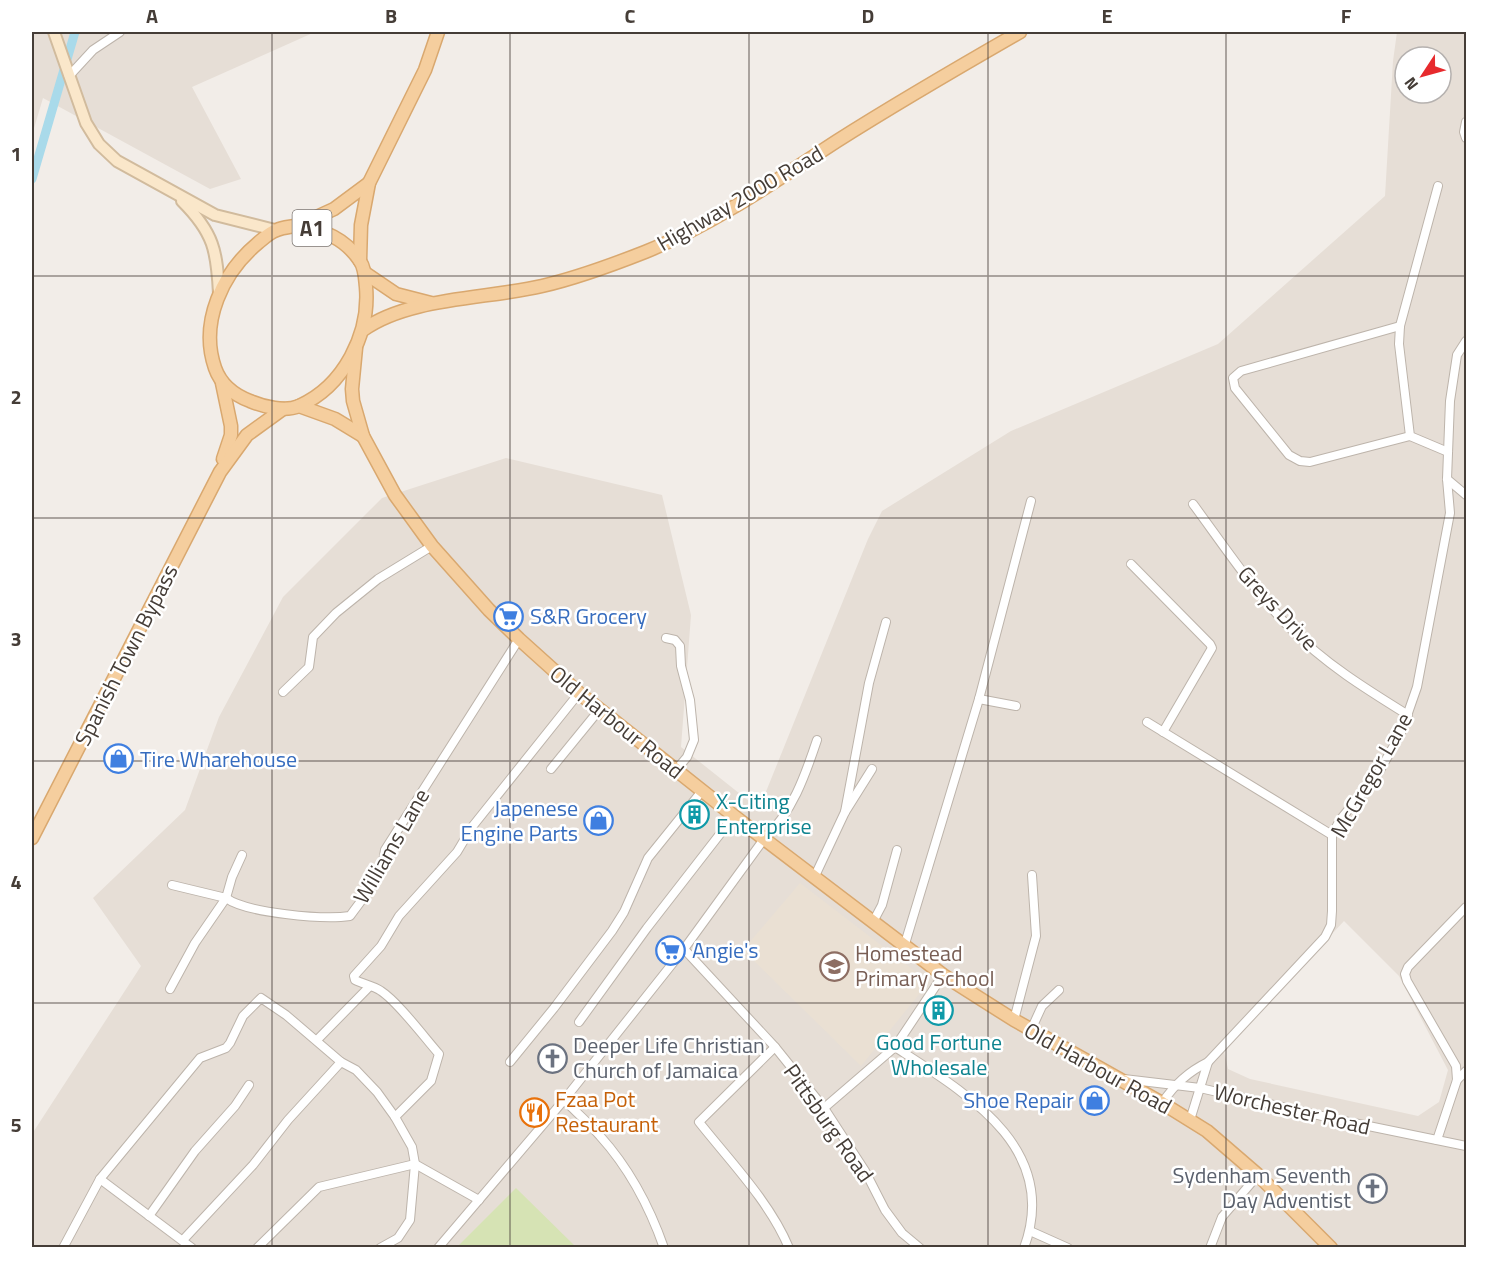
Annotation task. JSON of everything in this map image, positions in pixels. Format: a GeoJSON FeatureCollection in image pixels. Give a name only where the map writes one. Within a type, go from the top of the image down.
{"type":"FeatureCollection","features":[{"type":"Feature","properties":{"kind":"main road"},"geometry":{"type":"LineString","coordinates":[[54,32],[86,123],[99,144],[117,161],[215,215],[275,230]]}},
{"type":"Feature","properties":{"kind":"main road","name":"A1"},"geometry":{"type":"LineString","coordinates":[[360,261],[362,218],[369,183],[425,70],[438,32]]}},
{"type":"Feature","properties":{"kind":"main road","name":"Highway 2000 Road"},"geometry":{"type":"LineString","coordinates":[[363,330],[390,314],[541,286],[584,275],[648,251],[702,224],[844,136],[1020,32]]}},
{"type":"Feature","properties":{"kind":"main road","name":"A1"},"geometry":{"type":"LineString","coordinates":[[299,225],[332,235],[350,250],[360,261],[365,273],[367,297],[363,330],[356,348],[333,380],[299,406],[283,409],[252,403],[238,396],[221,381],[214,364],[210,339],[214,309],[219,294],[236,265],[250,250],[275,230],[299,225],[334,210],[369,183]]}},
{"type":"Feature","properties":{"kind":"main road"},"geometry":{"type":"LineString","coordinates":[[173,193],[202,224],[210,239],[217,260],[219,294]]}},
{"type":"Feature","properties":{"kind":"main road","name":"Highway 2000 Road"},"geometry":{"type":"LineString","coordinates":[[365,273],[396,294],[435,304]]}},
{"type":"Feature","properties":{"kind":"main road","name":"Old Harbour Road"},"geometry":{"type":"LineString","coordinates":[[356,348],[352,381],[353,401],[363,436],[395,495],[432,546],[489,610],[519,639],[579,693],[702,791],[943,975],[1031,1030],[1162,1103],[1223,1143],[1331,1248]]}},
{"type":"Feature","properties":{"kind":"main road","name":"Spanish Town Bypass"},"geometry":{"type":"LineString","coordinates":[[220,472],[231,435],[230,416],[221,381]]}},
{"type":"Feature","properties":{"kind":"main road"},"geometry":{"type":"LineString","coordinates":[[299,406],[335,419],[363,436]]}},
{"type":"Feature","properties":{"kind":"main road","name":"Spanish Town Bypass"},"geometry":{"type":"LineString","coordinates":[[32,838],[220,472],[247,435],[283,409]]}},
{"type":"Feature","properties":{"kind":"street"},"geometry":{"type":"LineString","coordinates":[[70,79],[93,50],[120,32]]}},
{"type":"Feature","properties":{"kind":"street"},"geometry":{"type":"LineString","coordinates":[[1466,137],[1464,128],[1467,122]]}},
{"type":"Feature","properties":{"kind":"street"},"geometry":{"type":"LineString","coordinates":[[1410,436],[1399,344],[1400,326],[1438,186]]}},
{"type":"Feature","properties":{"kind":"street"},"geometry":{"type":"LineString","coordinates":[[1400,326],[1241,371],[1232,381],[1235,388],[1289,455],[1300,461],[1310,462],[1410,436],[1448,452]]}},
{"type":"Feature","properties":{"kind":"street","name":"McGregor Lane"},"geometry":{"type":"LineString","coordinates":[[1175,1084],[1191,1071],[1208,1062],[1325,937],[1331,925],[1332,835],[1340,820],[1379,771],[1401,733],[1418,687],[1450,513],[1447,479],[1450,401],[1457,355],[1467,341]]}},
{"type":"Feature","properties":{"kind":"street"},"geometry":{"type":"LineString","coordinates":[[1447,479],[1467,495]]}},
{"type":"Feature","properties":{"kind":"street"},"geometry":{"type":"LineString","coordinates":[[904,947],[979,699],[1031,501]]}},
{"type":"Feature","properties":{"kind":"street","name":"Greys Drive"},"geometry":{"type":"LineString","coordinates":[[1193,504],[1239,568],[1290,628],[1347,677],[1408,715]]}},
{"type":"Feature","properties":{"kind":"street"},"geometry":{"type":"LineString","coordinates":[[282,692],[309,666],[313,637],[331,617],[378,579],[432,546]]}},
{"type":"Feature","properties":{"kind":"street"},"geometry":{"type":"LineString","coordinates":[[1131,564],[1212,648],[1163,732]]}},
{"type":"Feature","properties":{"kind":"street"},"geometry":{"type":"LineString","coordinates":[[845,812],[869,683],[886,622]]}},
{"type":"Feature","properties":{"kind":"street"},"geometry":{"type":"LineString","coordinates":[[666,638],[675,640],[680,646],[681,666],[690,700],[694,740],[687,757],[676,770]]}},
{"type":"Feature","properties":{"kind":"street","name":"Williams Lane"},"geometry":{"type":"LineString","coordinates":[[226,898],[244,907],[273,912],[316,918],[350,916],[384,866],[385,850],[519,639]]}},
{"type":"Feature","properties":{"kind":"street"},"geometry":{"type":"LineString","coordinates":[[395,1117],[431,1081],[439,1054],[390,999],[379,989],[355,980],[354,976],[381,945],[399,916],[458,852],[472,828],[579,693]]}},
{"type":"Feature","properties":{"kind":"street"},"geometry":{"type":"LineString","coordinates":[[979,699],[1016,706]]}},
{"type":"Feature","properties":{"kind":"street"},"geometry":{"type":"LineString","coordinates":[[551,769],[600,710]]}},
{"type":"Feature","properties":{"kind":"street"},"geometry":{"type":"LineString","coordinates":[[1147,722],[1332,835]]}},
{"type":"Feature","properties":{"kind":"street"},"geometry":{"type":"LineString","coordinates":[[438,1248],[564,1100],[684,949],[764,839],[777,826],[801,785],[817,740]]}},
{"type":"Feature","properties":{"kind":"street"},"geometry":{"type":"LineString","coordinates":[[814,878],[845,812],[872,769]]}},
{"type":"Feature","properties":{"kind":"street"},"geometry":{"type":"LineString","coordinates":[[510,1062],[612,931],[624,912],[648,858],[702,791]]}},
{"type":"Feature","properties":{"kind":"street"},"geometry":{"type":"LineString","coordinates":[[579,1022],[647,928],[734,816]]}},
{"type":"Feature","properties":{"kind":"street"},"geometry":{"type":"LineString","coordinates":[[873,922],[882,905],[897,850]]}},
{"type":"Feature","properties":{"kind":"street"},"geometry":{"type":"LineString","coordinates":[[170,989],[195,943],[226,898],[242,855]]}},
{"type":"Feature","properties":{"kind":"street"},"geometry":{"type":"LineString","coordinates":[[1014,1020],[1036,936],[1032,875]]}},
{"type":"Feature","properties":{"kind":"street"},"geometry":{"type":"LineString","coordinates":[[172,885],[226,898]]}},
{"type":"Feature","properties":{"kind":"street"},"geometry":{"type":"LineString","coordinates":[[1437,1140],[1457,1080],[1456,1066],[1405,974],[1408,968],[1467,907]]}},
{"type":"Feature","properties":{"kind":"street","name":"Pittsburg Road"},"geometry":{"type":"LineString","coordinates":[[684,949],[775,1047],[824,1108],[865,1171],[885,1210],[902,1233],[920,1248]]}},
{"type":"Feature","properties":{"kind":"street"},"geometry":{"type":"LineString","coordinates":[[824,1108],[895,1047],[943,975]]}},
{"type":"Feature","properties":{"kind":"street"},"geometry":{"type":"LineString","coordinates":[[317,1040],[369,987]]}},
{"type":"Feature","properties":{"kind":"street"},"geometry":{"type":"LineString","coordinates":[[1031,1030],[1042,1006],[1059,990]]}},
{"type":"Feature","properties":{"kind":"street"},"geometry":{"type":"LineString","coordinates":[[63,1248],[100,1179],[200,1058],[226,1048],[230,1044],[243,1016],[261,998],[317,1040],[341,1062],[356,1070],[377,1092],[412,1147],[415,1164],[410,1220],[398,1238],[380,1248]]}},
{"type":"Feature","properties":{"kind":"street"},"geometry":{"type":"LineString","coordinates":[[775,1047],[699,1122],[752,1188],[789,1248]]}},
{"type":"Feature","properties":{"kind":"street"},"geometry":{"type":"LineString","coordinates":[[895,1047],[960,1090],[1009,1138],[1025,1165],[1034,1199],[1030,1231],[1024,1248]]}},
{"type":"Feature","properties":{"kind":"street"},"geometry":{"type":"LineString","coordinates":[[183,1240],[253,1165],[288,1120],[341,1062]]}},
{"type":"Feature","properties":{"kind":"street","name":"McGregor Lane"},"geometry":{"type":"LineString","coordinates":[[1190,1120],[1208,1062]]}},
{"type":"Feature","properties":{"kind":"street"},"geometry":{"type":"LineString","coordinates":[[1457,1080],[1467,1071]]}},
{"type":"Feature","properties":{"kind":"street","name":"Worchester Road"},"geometry":{"type":"LineString","coordinates":[[1117,1078],[1200,1088],[1467,1146]]}},
{"type":"Feature","properties":{"kind":"street"},"geometry":{"type":"LineString","coordinates":[[1162,1103],[1175,1084]]}},
{"type":"Feature","properties":{"kind":"street"},"geometry":{"type":"LineString","coordinates":[[149,1216],[195,1150],[235,1106],[249,1085]]}},
{"type":"Feature","properties":{"kind":"street"},"geometry":{"type":"LineString","coordinates":[[564,1100],[601,1136],[630,1176],[654,1218],[664,1248]]}},
{"type":"Feature","properties":{"kind":"street"},"geometry":{"type":"LineString","coordinates":[[257,1248],[319,1187],[415,1164],[479,1200]]}},
{"type":"Feature","properties":{"kind":"street"},"geometry":{"type":"LineString","coordinates":[[1210,1248],[1222,1217],[1258,1176]]}},
{"type":"Feature","properties":{"kind":"street"},"geometry":{"type":"LineString","coordinates":[[100,1179],[192,1248]]}},
{"type":"Feature","properties":{"kind":"street"},"geometry":{"type":"LineString","coordinates":[[1030,1231],[1068,1248]]}},
{"type":"Feature","properties":{"kind":"shaded area"},"geometry":{"type":"Polygon","coordinates":[[[32,32],[315,32],[192,87],[241,179],[210,189],[43,98],[32,135],[32,32]]]}},
{"type":"Feature","properties":{"kind":"shaded area"},"geometry":{"type":"Polygon","coordinates":[[[1397,32],[1466,32],[1466,1247],[32,1247],[32,1134],[141,966],[93,898],[185,810],[219,717],[283,597],[382,498],[506,458],[662,495],[691,615],[681,747],[759,809],[868,539],[882,511],[1011,431],[1218,344],[1385,196],[1393,61],[1393,105],[1453,105],[1453,45],[1395,45],[1397,32]],[[1344,921],[1224,1051],[1228,1069],[1250,1079],[1418,1116],[1439,1102],[1448,1070],[1399,976],[1344,921]]]}},
{"type":"Feature","properties":{"kind":"shaded area","name":"Homestead Primary School"},"geometry":{"type":"Polygon","coordinates":[[[800,883],[929,982],[861,1066],[743,950],[800,883]]]}},
{"type":"Feature","properties":{"kind":"green space"},"geometry":{"type":"Polygon","coordinates":[[[516,1188],[576,1247],[457,1247],[516,1188]]]}},
{"type":"Feature","properties":{"kind":"waterway"},"geometry":{"type":"LineString","coordinates":[[32,179],[75,32]]}},
{"type":"Feature","properties":{"kind":"place","name":"S&R Grocery"},"geometry":{"type":"Point","coordinates":[509,616]}},
{"type":"Feature","properties":{"kind":"place","name":"Tire Wharehouse"},"geometry":{"type":"Point","coordinates":[119,759]}},
{"type":"Feature","properties":{"kind":"place","name":"X-Citing Enterprise"},"geometry":{"type":"Point","coordinates":[695,814]}},
{"type":"Feature","properties":{"kind":"place","name":"Japenese Engine Parts"},"geometry":{"type":"Point","coordinates":[599,821]}},
{"type":"Feature","properties":{"kind":"place","name":"Angie's"},"geometry":{"type":"Point","coordinates":[671,950]}},
{"type":"Feature","properties":{"kind":"place","name":"Homestead Primary School"},"geometry":{"type":"Point","coordinates":[834,966]}},
{"type":"Feature","properties":{"kind":"place","name":"Good Fortune Wholesale"},"geometry":{"type":"Point","coordinates":[939,1010]}},
{"type":"Feature","properties":{"kind":"place","name":"Deeper Life Christian Church of Jamaica"},"geometry":{"type":"Point","coordinates":[552,1058]}},
{"type":"Feature","properties":{"kind":"place","name":"Shoe Repair"},"geometry":{"type":"Point","coordinates":[1095,1100]}},
{"type":"Feature","properties":{"kind":"place","name":"Fzaa Pot Restaurant"},"geometry":{"type":"Point","coordinates":[534,1112]}},
{"type":"Feature","properties":{"kind":"place","name":"Sydenham Seventh Day Adventist"},"geometry":{"type":"Point","coordinates":[1372,1188]}}]}
